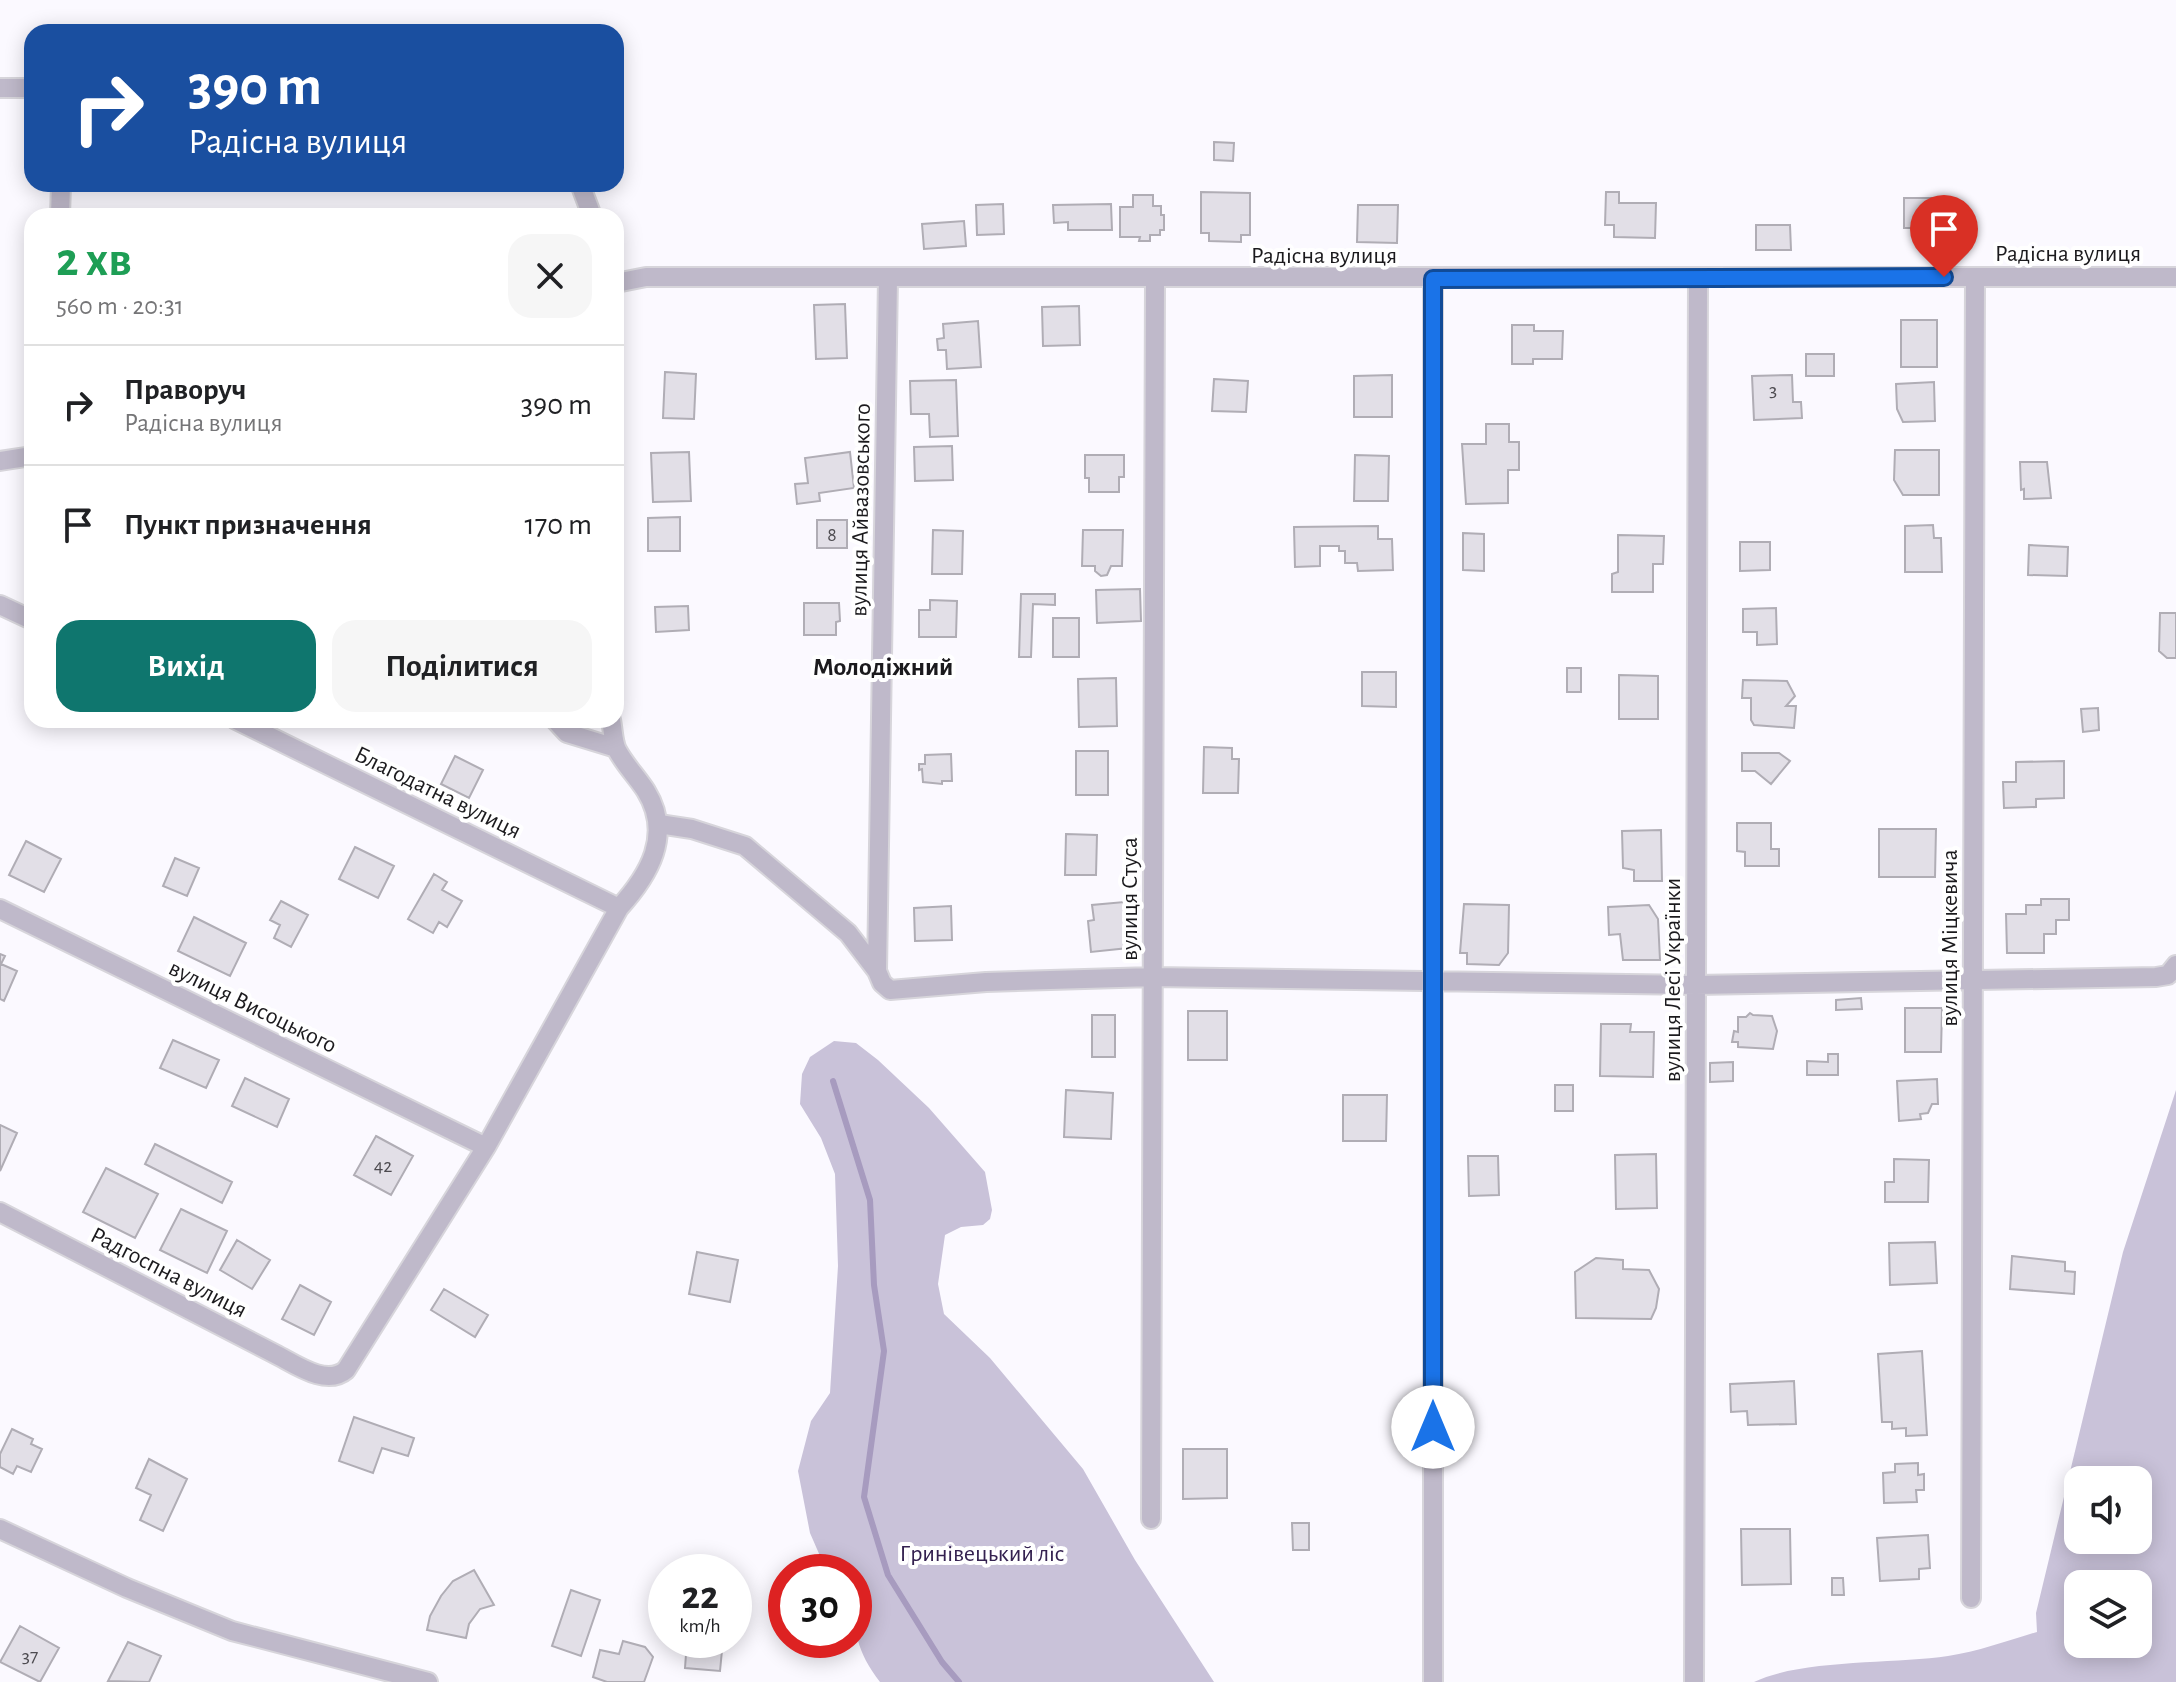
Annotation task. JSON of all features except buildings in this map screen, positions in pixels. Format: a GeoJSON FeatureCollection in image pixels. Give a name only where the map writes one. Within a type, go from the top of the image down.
{"type":"FeatureCollection","features":[{"type":"Feature","properties":{"kind":"street"},"geometry":{"type":"LineString","coordinates":[[0,88],[24,88]]}},
{"type":"Feature","properties":{"kind":"street","name":"Радісна вулиця"},"geometry":{"type":"LineString","coordinates":[[624,281],[646,277],[2176,277]]}},
{"type":"Feature","properties":{"kind":"street","name":"вулиця Міцкевича"},"geometry":{"type":"LineString","coordinates":[[1971,1598],[1975,277]]}},
{"type":"Feature","properties":{"kind":"street","name":"вулиця Айвазовського"},"geometry":{"type":"LineString","coordinates":[[880,977],[888,278]]}},
{"type":"Feature","properties":{"kind":"street","name":"вулиця Лесі Українки"},"geometry":{"type":"LineString","coordinates":[[1694,1682],[1698,278]]}},
{"type":"Feature","properties":{"kind":"street","name":"вулиця Стуса"},"geometry":{"type":"LineString","coordinates":[[1151,1519],[1155,279]]}},
{"type":"Feature","properties":{"kind":"street"},"geometry":{"type":"LineString","coordinates":[[1433,279],[1433,1682]]}},
{"type":"Feature","properties":{"kind":"street"},"geometry":{"type":"LineString","coordinates":[[0,461],[24,457]]}},
{"type":"Feature","properties":{"kind":"street"},"geometry":{"type":"LineString","coordinates":[[0,605],[24,616]]}},
{"type":"Feature","properties":{"kind":"street","name":"Благодатна вулиця"},"geometry":{"type":"LineString","coordinates":[[252,728],[619,908]]}},
{"type":"Feature","properties":{"kind":"street"},"geometry":{"type":"LineString","coordinates":[[562,728],[567,733],[616,748]]}},
{"type":"Feature","properties":{"kind":"street"},"geometry":{"type":"LineString","coordinates":[[486,1147],[619,908],[641,883],[657,847],[659,824],[648,795],[616,748],[612,728]]}},
{"type":"Feature","properties":{"kind":"street"},"geometry":{"type":"LineString","coordinates":[[659,824],[692,829],[745,846],[848,933],[890,990],[986,982],[1153,977],[1696,985],[1973,982],[2156,977],[2168,975],[2176,965]]}},
{"type":"Feature","properties":{"kind":"street","name":"вулиця Висоцького"},"geometry":{"type":"LineString","coordinates":[[0,909],[486,1147]]}},
{"type":"Feature","properties":{"kind":"street","name":"Радгоспна вулиця"},"geometry":{"type":"LineString","coordinates":[[0,1212],[330,1378],[346,1370],[486,1147]]}},
{"type":"Feature","properties":{"kind":"street"},"geometry":{"type":"LineString","coordinates":[[0,1529],[220,1627],[428,1682]]}},
{"type":"Feature","properties":{"kind":"green space","name":"Гринівецький ліс"},"geometry":{"type":"Polygon","coordinates":[[[834,1041],[856,1043],[929,1108],[985,1172],[992,1210],[990,1219],[983,1225],[961,1227],[945,1235],[938,1284],[944,1314],[990,1358],[1083,1469],[1135,1560],[1214,1682],[880,1682],[870,1668],[865,1658],[872,1658],[872,1554],[819,1554],[810,1533],[798,1471],[811,1421],[830,1393],[838,1266],[835,1174],[821,1138],[800,1104],[802,1074],[810,1057],[834,1041]]]}},
{"type":"Feature","properties":{"kind":"green space"},"geometry":{"type":"Polygon","coordinates":[[[2176,1090],[2176,1682],[1754,1682],[1797,1669],[1959,1654],[2037,1632],[2036,1613],[2064,1497],[2064,1554],[2152,1554],[2152,1466],[2071,1466],[2123,1252],[2176,1090]]]}},
{"type":"Feature","properties":{"kind":"waterway"},"geometry":{"type":"LineString","coordinates":[[833,1081],[870,1200],[874,1285],[884,1351],[864,1497],[888,1575],[942,1662],[959,1682]]}},
{"type":"Feature","properties":{"kind":"district","name":"Молодіжний"},"geometry":{"type":"Point","coordinates":[883,666]}},
{"type":"Feature","properties":{"kind":"route"},"geometry":{"type":"LineString","coordinates":[[1433,1427],[1433,279],[1944,277]]}}]}
